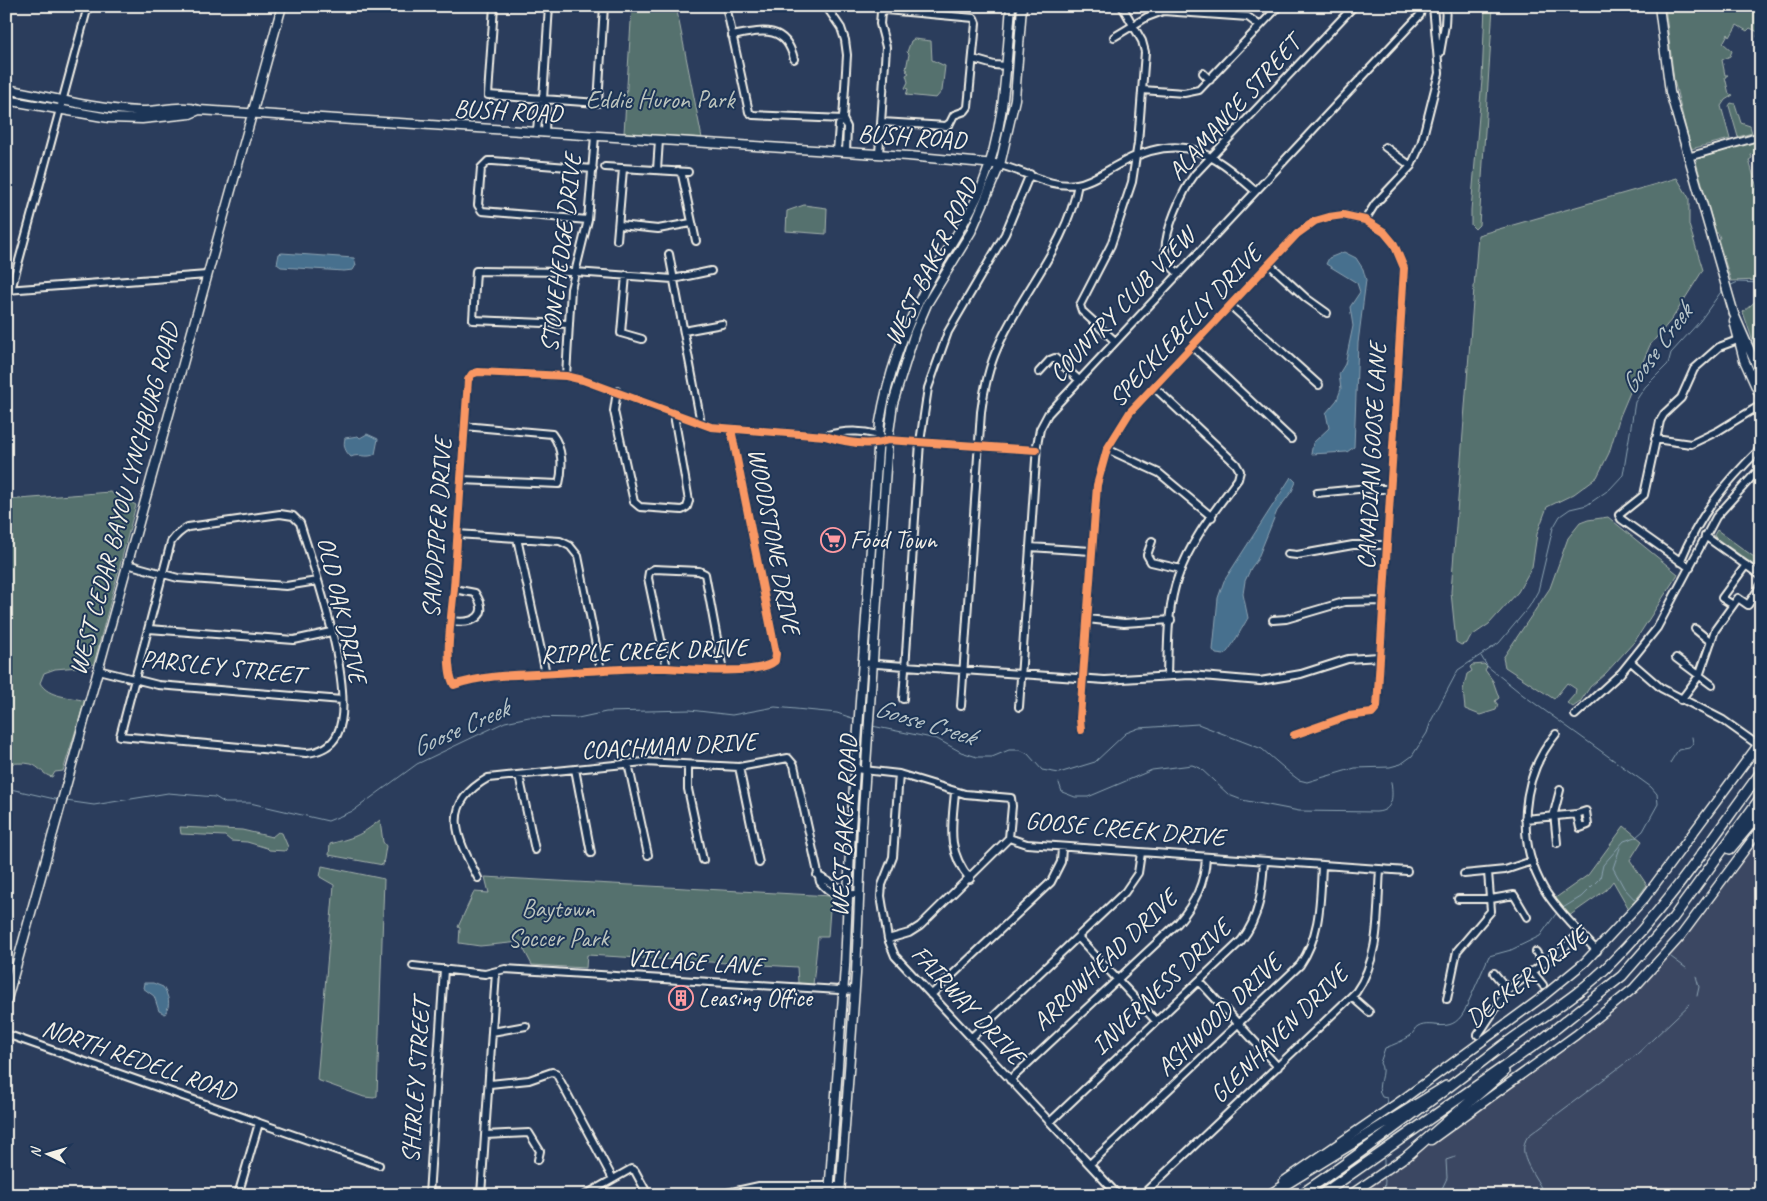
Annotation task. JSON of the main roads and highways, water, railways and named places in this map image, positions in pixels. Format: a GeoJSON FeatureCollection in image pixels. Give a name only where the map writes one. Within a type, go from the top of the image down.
{"type":"FeatureCollection","features":[{"type":"Feature","properties":{"kind":"highway"},"geometry":{"type":"LineString","coordinates":[[1716,833],[1761,762]]}},
{"type":"Feature","properties":{"kind":"highway","name":"DECKER DRIVE"},"geometry":{"type":"LineString","coordinates":[[1300,1195],[1378,1141],[1503,1046],[1559,1007],[1611,963],[1662,907],[1761,772]]}},
{"type":"Feature","properties":{"kind":"highway"},"geometry":{"type":"LineString","coordinates":[[1321,1195],[1588,1005],[1645,953],[1673,918],[1761,797]]}},
{"type":"Feature","properties":{"kind":"highway"},"geometry":{"type":"LineString","coordinates":[[1717,858],[1730,848],[1761,812]]}},
{"type":"Feature","properties":{"kind":"highway"},"geometry":{"type":"LineString","coordinates":[[1407,1156],[1538,1042]]}},
{"type":"Feature","properties":{"kind":"highway"},"geometry":{"type":"LineString","coordinates":[[1271,1194],[1440,1088],[1456,1083]]}},
{"type":"Feature","properties":{"kind":"main road","name":"WEST CEDAR BAYOU LYNCHBURG ROAD"},"geometry":{"type":"LineString","coordinates":[[6,1003],[282,6]]}},
{"type":"Feature","properties":{"kind":"main road","name":"WEST BAKER ROAD"},"geometry":{"type":"LineString","coordinates":[[829,1195],[849,893],[857,736],[878,434],[889,380],[902,338],[926,288],[971,210],[990,163],[1002,114],[1012,6]]}},
{"type":"Feature","properties":{"kind":"main road","name":"WEST BAKER ROAD"},"geometry":{"type":"LineString","coordinates":[[840,1190],[855,991],[866,770],[882,524],[888,440],[893,403],[911,343],[927,304],[971,232],[1000,164],[1011,123],[1018,68],[1022,6]]}},
{"type":"Feature","properties":{"kind":"main road"},"geometry":{"type":"LineString","coordinates":[[1659,6],[1670,92],[1715,254],[1741,338],[1744,360],[1761,398]]}},
{"type":"Feature","properties":{"kind":"main road"},"geometry":{"type":"LineString","coordinates":[[1007,66],[1018,68]]}},
{"type":"Feature","properties":{"kind":"main road"},"geometry":{"type":"LineString","coordinates":[[6,89],[107,108],[140,111],[189,106],[200,110]]}},
{"type":"Feature","properties":{"kind":"main road"},"geometry":{"type":"LineString","coordinates":[[6,100],[125,119],[190,114],[200,110]]}},
{"type":"Feature","properties":{"kind":"main road","name":"BUSH ROAD"},"geometry":{"type":"LineString","coordinates":[[200,110],[879,154],[1000,164]]}},
{"type":"Feature","properties":{"kind":"main road"},"geometry":{"type":"LineString","coordinates":[[946,255],[954,260]]}},
{"type":"Feature","properties":{"kind":"main road"},"geometry":{"type":"LineString","coordinates":[[902,338],[911,343]]}},
{"type":"Feature","properties":{"kind":"main road"},"geometry":{"type":"LineString","coordinates":[[1741,338],[1761,376]]}},
{"type":"Feature","properties":{"kind":"main road"},"geometry":{"type":"LineString","coordinates":[[872,524],[882,524]]}},
{"type":"Feature","properties":{"kind":"main road","name":"DECKER DRIVE"},"geometry":{"type":"LineString","coordinates":[[1271,1194],[1281,1183],[1374,1120],[1541,998],[1597,951],[1644,899],[1759,743]]}},
{"type":"Feature","properties":{"kind":"main road"},"geometry":{"type":"LineString","coordinates":[[1350,1195],[1568,1040],[1634,988],[1680,937],[1761,828]]}},
{"type":"Feature","properties":{"kind":"main road"},"geometry":{"type":"LineString","coordinates":[[837,1084],[848,1085]]}},
{"type":"Feature","properties":{"kind":"waterway","name":"Goose Creek"},"geometry":{"type":"LineString","coordinates":[[1729,286],[1738,282],[1761,283]]}},
{"type":"Feature","properties":{"kind":"waterway","name":"Goose Creek"},"geometry":{"type":"LineString","coordinates":[[872,726],[937,739],[961,752],[977,757],[992,757],[1009,750],[1020,750],[1028,754],[1042,770],[1059,773],[1095,762],[1126,733],[1139,728],[1198,724],[1262,749],[1299,780],[1307,782],[1355,768],[1390,767],[1401,764],[1412,756],[1427,733],[1431,721],[1458,670],[1499,643],[1529,607],[1538,591],[1553,528],[1560,516],[1570,509],[1587,505],[1610,489],[1623,475],[1635,402],[1645,387],[1668,364],[1671,353],[1700,321],[1723,289]]}},
{"type":"Feature","properties":{"kind":"waterway"},"geometry":{"type":"LineString","coordinates":[[1481,656],[1487,666],[1523,695],[1651,787],[1657,794],[1658,804],[1643,831],[1636,837],[1624,841],[1603,865],[1600,878],[1581,897],[1561,909]]}},
{"type":"Feature","properties":{"kind":"waterway","name":"Goose Creek"},"geometry":{"type":"LineString","coordinates":[[66,801],[94,805],[168,793],[215,797],[225,803],[250,803],[328,821],[353,811],[417,764],[505,722],[529,717],[578,718],[606,712],[690,710],[732,715],[775,707],[837,713],[855,719]]}},
{"type":"Feature","properties":{"kind":"waterway"},"geometry":{"type":"LineString","coordinates":[[1670,763],[1678,750],[1689,748],[1693,743],[1692,737]]}},
{"type":"Feature","properties":{"kind":"waterway"},"geometry":{"type":"LineString","coordinates":[[1059,783],[1062,792],[1075,797],[1088,797],[1152,770],[1192,765],[1200,768],[1229,795],[1242,800],[1299,811],[1376,812],[1382,811],[1389,806],[1392,797],[1391,782]]}},
{"type":"Feature","properties":{"kind":"waterway","name":"Goose Creek"},"geometry":{"type":"LineString","coordinates":[[6,788],[59,800]]}},
{"type":"Feature","properties":{"kind":"waterway"},"geometry":{"type":"LineString","coordinates":[[1620,848],[1613,868],[1624,888],[1637,902]]}},
{"type":"Feature","properties":{"kind":"waterway"},"geometry":{"type":"LineString","coordinates":[[1388,1106],[1387,1098],[1382,1097],[1379,1088],[1382,1071],[1380,1063],[1385,1048],[1407,1038],[1418,1027],[1423,1025],[1441,1026],[1453,1023],[1459,1019],[1464,1012],[1489,956],[1511,950],[1540,936],[1558,911]]}},
{"type":"Feature","properties":{"kind":"waterway"},"geometry":{"type":"LineString","coordinates":[[1671,957],[1686,968]]}},
{"type":"Feature","properties":{"kind":"waterway"},"geometry":{"type":"LineString","coordinates":[[1696,976],[1699,987],[1697,996]]}},
{"type":"Feature","properties":{"kind":"waterway"},"geometry":{"type":"LineString","coordinates":[[1544,1195],[1525,1158],[1524,1143],[1528,1136],[1636,1055],[1691,1003]]}},
{"type":"Feature","properties":{"kind":"waterway"},"geometry":{"type":"LineString","coordinates":[[1439,1195],[1447,1178],[1446,1160],[1455,1157]]}},
{"type":"Feature","properties":{"kind":"waterway"},"geometry":{"type":"LineString","coordinates":[[1384,1159],[1384,1167]]}},
{"type":"Feature","properties":{"kind":"waterway"},"geometry":{"type":"LineString","coordinates":[[1383,1176],[1385,1180],[1384,1195]]}},
{"type":"Feature","properties":{"kind":"place","name":"Food Town"},"geometry":{"type":"Point","coordinates":[833,540]}},
{"type":"Feature","properties":{"kind":"place","name":"Leasing Office"},"geometry":{"type":"Point","coordinates":[681,998]}},
{"type":"Feature","properties":{"kind":"park label","name":"Eddie Huron Park"},"geometry":{"type":"Point","coordinates":[660,100]}},
{"type":"Feature","properties":{"kind":"park label","name":"Baytown Soccer Park"},"geometry":{"type":"Point","coordinates":[558,924]}}]}
